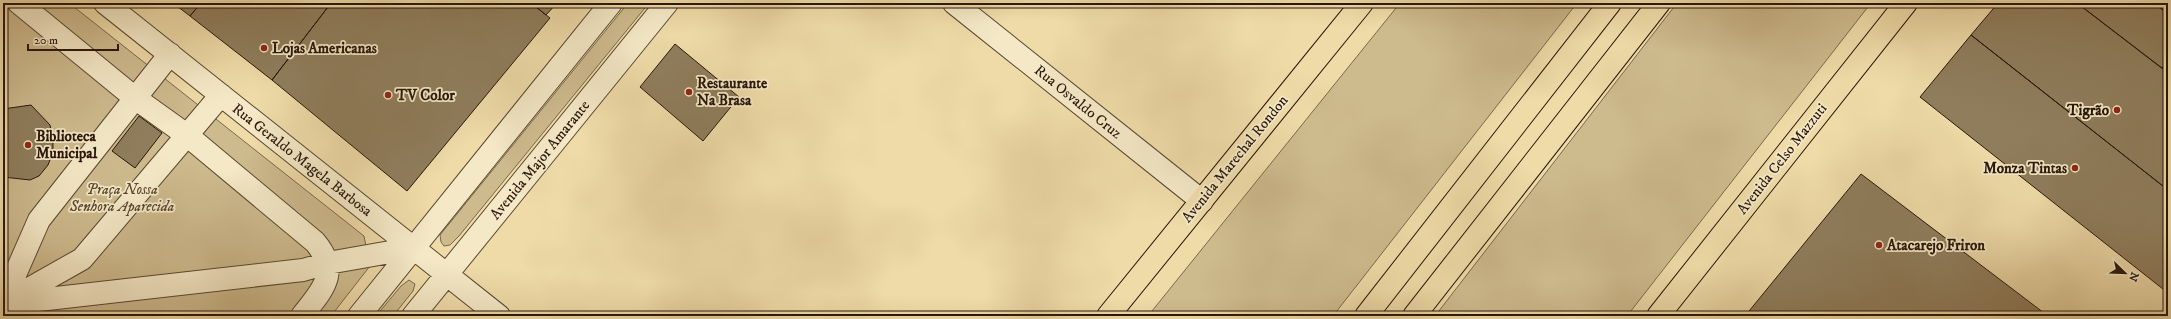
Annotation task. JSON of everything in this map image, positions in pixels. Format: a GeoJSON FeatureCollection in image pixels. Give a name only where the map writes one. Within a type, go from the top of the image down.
{"type":"FeatureCollection","features":[{"type":"Feature","properties":{"kind":"main road","name":"Avenida Marechal Rondon"},"geometry":{"type":"LineString","coordinates":[[1108,316],[1362,3]]}},
{"type":"Feature","properties":{"kind":"main road"},"geometry":{"type":"LineString","coordinates":[[1366,316],[1610,3]]}},
{"type":"Feature","properties":{"kind":"main road"},"geometry":{"type":"LineString","coordinates":[[1414,316],[1659,3]]}},
{"type":"Feature","properties":{"kind":"main road","name":"Avenida Celso Mazzuti"},"geometry":{"type":"LineString","coordinates":[[1660,315],[1906,3]]}},
{"type":"Feature","properties":{"kind":"street"},"geometry":{"type":"LineString","coordinates":[[19,3],[135,98],[188,136],[315,242],[324,252],[328,263],[327,281],[302,316]]}},
{"type":"Feature","properties":{"kind":"street","name":"Rua Geraldo Magela Barbosa"},"geometry":{"type":"LineString","coordinates":[[105,3],[499,316]]}},
{"type":"Feature","properties":{"kind":"street"},"geometry":{"type":"LineString","coordinates":[[359,316],[611,3]]}},
{"type":"Feature","properties":{"kind":"street","name":"Avenida Major Amarante"},"geometry":{"type":"LineString","coordinates":[[413,316],[667,3]]}},
{"type":"Feature","properties":{"kind":"street","name":"Rua Osvaldo Cruz"},"geometry":{"type":"LineString","coordinates":[[954,3],[1202,201]]}},
{"type":"Feature","properties":{"kind":"street"},"geometry":{"type":"LineString","coordinates":[[8,316],[3,304],[40,220],[170,54]]}},
{"type":"Feature","properties":{"kind":"street"},"geometry":{"type":"LineString","coordinates":[[3,304],[82,259],[188,136],[221,95]]}},
{"type":"Feature","properties":{"kind":"street"},"geometry":{"type":"LineString","coordinates":[[3,304],[303,270],[328,263],[413,248]]}},
{"type":"Feature","properties":{"kind":"green space","name":"Praça Nossa Senhora Aparecida"},"geometry":{"type":"Polygon","coordinates":[[[3,3],[69,3],[364,236],[370,266],[331,316],[3,316],[3,3]]]}},
{"type":"Feature","properties":{"kind":"green space"},"geometry":{"type":"Polygon","coordinates":[[[628,3],[649,3],[459,236],[450,245],[444,246],[441,242],[440,235],[628,3]]]}},
{"type":"Feature","properties":{"kind":"green space"},"geometry":{"type":"Polygon","coordinates":[[[1400,3],[1577,3],[1333,316],[1148,316],[1400,3]]]}},
{"type":"Feature","properties":{"kind":"green space"},"geometry":{"type":"Polygon","coordinates":[[[1677,3],[1871,3],[1627,316],[1435,316],[1677,3]]]}},
{"type":"Feature","properties":{"kind":"green space"},"geometry":{"type":"Polygon","coordinates":[[[409,280],[415,284],[413,291],[393,316],[376,316],[401,286],[409,280]]]}},
{"type":"Feature","properties":{"kind":"building"},"geometry":{"type":"Polygon","coordinates":[[[173,3],[201,3],[190,16],[173,3]]]}},
{"type":"Feature","properties":{"kind":"building","name":"Lojas Americanas"},"geometry":{"type":"Polygon","coordinates":[[[201,3],[331,3],[272,80],[190,16],[201,3]]]}},
{"type":"Feature","properties":{"kind":"building","name":"TV Color"},"geometry":{"type":"Polygon","coordinates":[[[331,3],[531,3],[550,18],[407,191],[272,80],[331,3]]]}},
{"type":"Feature","properties":{"kind":"building"},"geometry":{"type":"Polygon","coordinates":[[[531,3],[557,3],[546,15],[531,3]]]}},
{"type":"Feature","properties":{"kind":"building","name":"Tigrão"},"geometry":{"type":"Polygon","coordinates":[[[1998,3],[2077,3],[2168,73],[2168,190],[1971,35],[1998,3]]]}},
{"type":"Feature","properties":{"kind":"building"},"geometry":{"type":"Polygon","coordinates":[[[2077,3],[2154,3],[2168,14],[2168,61],[2162,68],[2077,3]]]}},
{"type":"Feature","properties":{"kind":"building"},"geometry":{"type":"Polygon","coordinates":[[[2154,3],[2168,3],[2168,14],[2154,3]]]}},
{"type":"Feature","properties":{"kind":"building","name":"Monza Tintas"},"geometry":{"type":"Polygon","coordinates":[[[1971,35],[2168,190],[2168,293],[1920,97],[1971,35]]]}},
{"type":"Feature","properties":{"kind":"building","name":"Restaurante Na Brasa"},"geometry":{"type":"Polygon","coordinates":[[[675,44],[739,97],[703,141],[640,87],[675,44]]]}},
{"type":"Feature","properties":{"kind":"building"},"geometry":{"type":"Polygon","coordinates":[[[2168,61],[2168,72],[2162,68],[2168,61]]]}},
{"type":"Feature","properties":{"kind":"building","name":"Biblioteca Municipal"},"geometry":{"type":"Polygon","coordinates":[[[31,105],[50,125],[53,138],[53,152],[48,165],[39,176],[30,180],[3,177],[3,109],[31,105]]]}},
{"type":"Feature","properties":{"kind":"building"},"geometry":{"type":"Polygon","coordinates":[[[139,116],[162,133],[135,168],[112,151],[139,116]]]}},
{"type":"Feature","properties":{"kind":"building","name":"Atacarejo Friron"},"geometry":{"type":"Polygon","coordinates":[[[1861,174],[2048,316],[1745,316],[1861,174]]]}},
{"type":"Feature","properties":{"kind":"place","name":"Lojas Americanas"},"geometry":{"type":"Point","coordinates":[264,48]}},
{"type":"Feature","properties":{"kind":"place","name":"Restaurante Na Brasa"},"geometry":{"type":"Point","coordinates":[689,92]}},
{"type":"Feature","properties":{"kind":"place","name":"TV Color"},"geometry":{"type":"Point","coordinates":[388,95]}},
{"type":"Feature","properties":{"kind":"place","name":"Tigrão"},"geometry":{"type":"Point","coordinates":[2117,110]}},
{"type":"Feature","properties":{"kind":"place","name":"Biblioteca Municipal"},"geometry":{"type":"Point","coordinates":[28,145]}},
{"type":"Feature","properties":{"kind":"place","name":"Monza Tintas"},"geometry":{"type":"Point","coordinates":[2075,168]}},
{"type":"Feature","properties":{"kind":"place","name":"Atacarejo Friron"},"geometry":{"type":"Point","coordinates":[1879,245]}}]}
